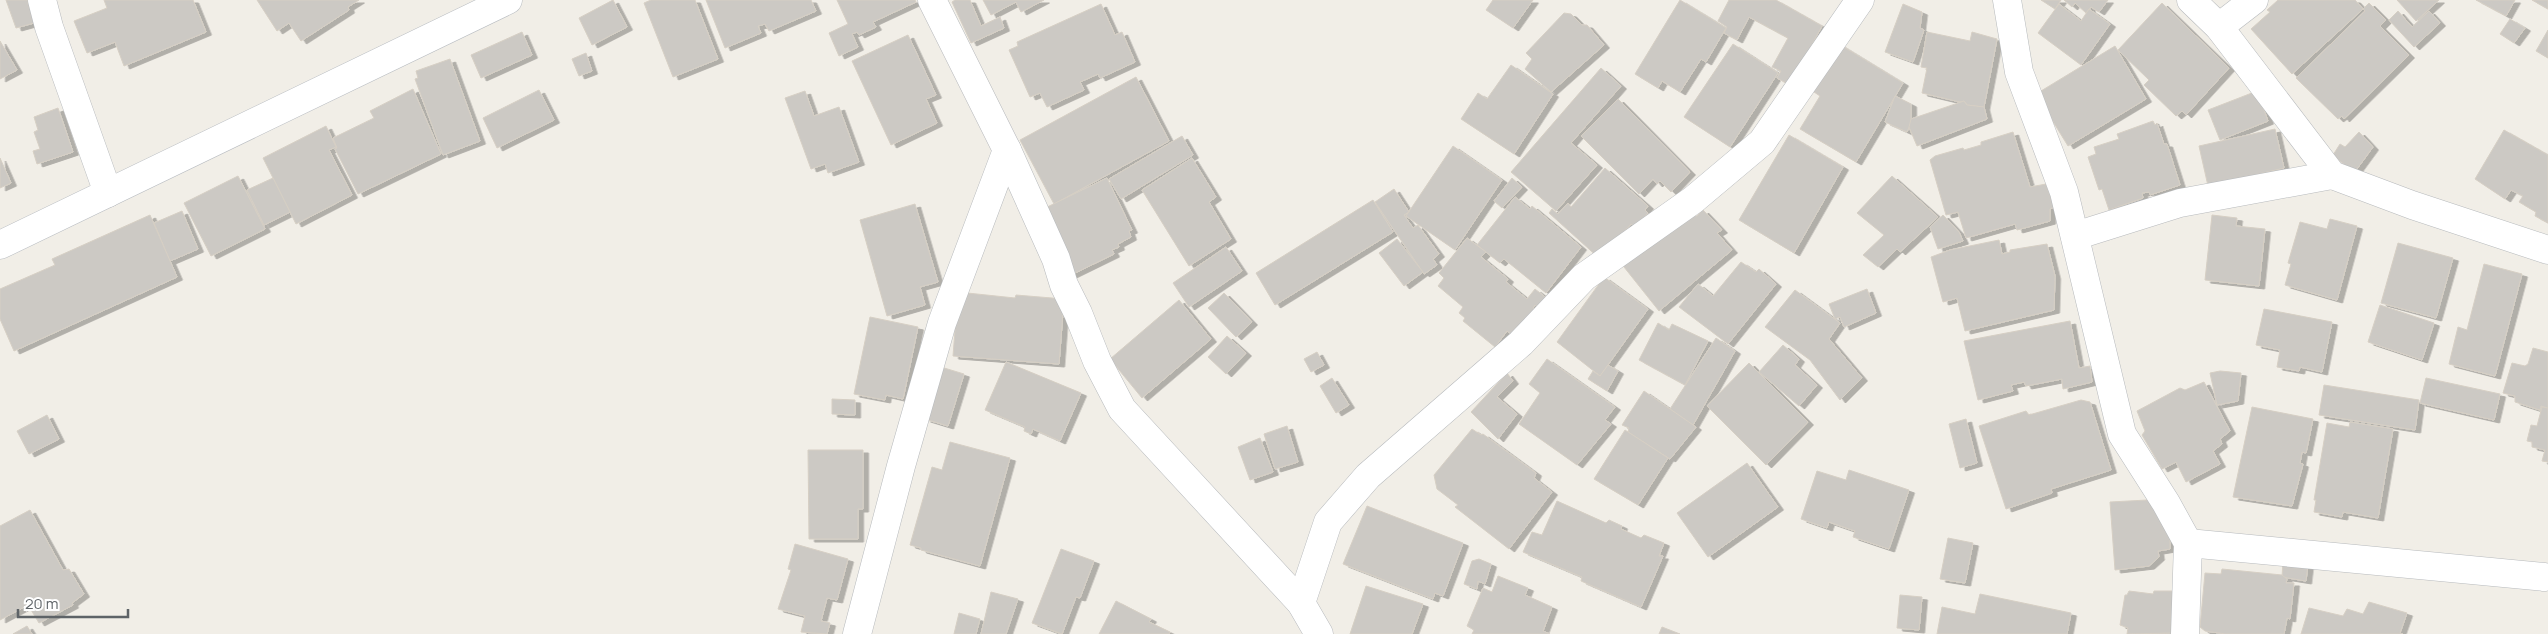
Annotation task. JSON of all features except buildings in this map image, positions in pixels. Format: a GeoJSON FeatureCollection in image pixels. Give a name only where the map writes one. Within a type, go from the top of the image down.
{"type":"FeatureCollection","features":[{"type":"Feature","properties":{"kind":"street"},"geometry":{"type":"LineString","coordinates":[[42,0],[49,27],[108,194]]}},
{"type":"Feature","properties":{"kind":"street"},"geometry":{"type":"LineString","coordinates":[[0,246],[508,0]]}},
{"type":"Feature","properties":{"kind":"street"},"geometry":{"type":"LineString","coordinates":[[932,0],[1007,150],[1056,259],[1064,285],[1078,313],[1097,361],[1122,409],[1301,603],[1319,634]]}},
{"type":"Feature","properties":{"kind":"street"},"geometry":{"type":"LineString","coordinates":[[1301,603],[1328,522],[1368,476],[1521,343],[1584,277],[1693,200],[1762,142],[1860,0]]}},
{"type":"Feature","properties":{"kind":"street"},"geometry":{"type":"LineString","coordinates":[[2007,0],[2019,72],[2064,192],[2122,434],[2166,503],[2188,543],[2185,634]]}},
{"type":"Feature","properties":{"kind":"street"},"geometry":{"type":"LineString","coordinates":[[2191,0],[2219,27],[2332,175]]}},
{"type":"Feature","properties":{"kind":"street"},"geometry":{"type":"LineString","coordinates":[[2219,27],[2254,0]]}},
{"type":"Feature","properties":{"kind":"street"},"geometry":{"type":"LineString","coordinates":[[857,634],[901,466],[942,323],[1007,150]]}},
{"type":"Feature","properties":{"kind":"street"},"geometry":{"type":"LineString","coordinates":[[2075,236],[2180,203],[2332,175],[2412,205],[2548,250]]}},
{"type":"Feature","properties":{"kind":"street"},"geometry":{"type":"LineString","coordinates":[[2188,543],[2544,577]]}}]}
